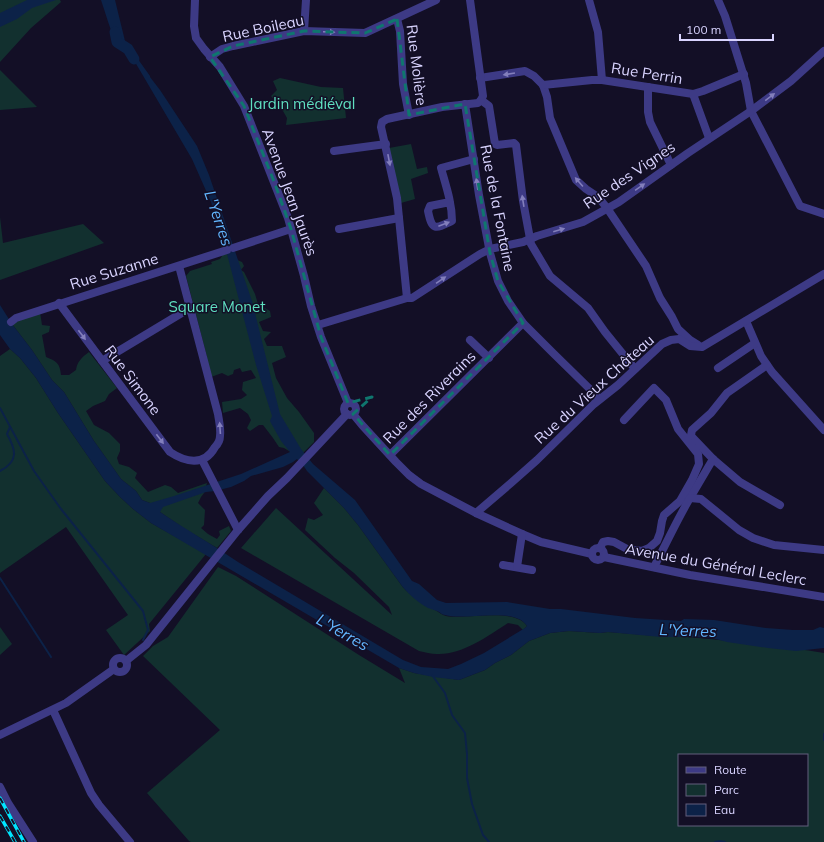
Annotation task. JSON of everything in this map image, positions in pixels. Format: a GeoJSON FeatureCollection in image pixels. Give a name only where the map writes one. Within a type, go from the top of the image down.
{"type":"FeatureCollection","features":[{"type":"Feature","properties":{"kind":"street","name":"Avenue Jean Jaurès"},"geometry":{"type":"LineString","coordinates":[[195,0],[194,33],[199,43],[223,72],[244,106],[291,229],[311,306],[321,337],[348,403],[352,403],[356,407],[356,411],[350,414]]}},
{"type":"Feature","properties":{"kind":"street"},"geometry":{"type":"LineString","coordinates":[[304,31],[306,0]]}},
{"type":"Feature","properties":{"kind":"street","name":"Rue Boileau"},"geometry":{"type":"LineString","coordinates":[[210,57],[222,49],[236,49],[304,31],[365,33],[436,0]]}},
{"type":"Feature","properties":{"kind":"street"},"geometry":{"type":"LineString","coordinates":[[407,298],[397,198],[381,127],[382,122],[387,119],[442,108],[478,103],[481,100],[483,96],[470,0]]}},
{"type":"Feature","properties":{"kind":"street"},"geometry":{"type":"LineString","coordinates":[[589,0],[598,32],[602,80]]}},
{"type":"Feature","properties":{"kind":"street"},"geometry":{"type":"LineString","coordinates":[[718,0],[725,16],[744,74],[750,111],[800,206],[824,214]]}},
{"type":"Feature","properties":{"kind":"street","name":"Rue Molière"},"geometry":{"type":"LineString","coordinates":[[397,19],[400,31],[403,84],[409,115]]}},
{"type":"Feature","properties":{"kind":"street","name":"Rue des Vignes"},"geometry":{"type":"LineString","coordinates":[[318,325],[416,296],[490,249],[530,240],[537,236],[583,222],[632,193],[709,138],[750,111],[791,81],[824,51]]}},
{"type":"Feature","properties":{"kind":"street"},"geometry":{"type":"LineString","coordinates":[[480,78],[525,71],[534,76],[543,85],[547,98],[550,118],[576,180],[586,190],[598,196],[607,208],[646,266],[660,298],[678,329],[690,340],[702,347],[824,274]]}},
{"type":"Feature","properties":{"kind":"street","name":"Rue Perrin"},"geometry":{"type":"LineString","coordinates":[[543,85],[602,80],[693,94],[744,74]]}},
{"type":"Feature","properties":{"kind":"street"},"geometry":{"type":"LineString","coordinates":[[648,87],[648,112],[650,122],[671,165]]}},
{"type":"Feature","properties":{"kind":"street"},"geometry":{"type":"LineString","coordinates":[[693,94],[709,138]]}},
{"type":"Feature","properties":{"kind":"street"},"geometry":{"type":"LineString","coordinates":[[481,100],[489,106],[495,144],[516,144],[523,201],[531,244],[550,276],[588,308],[635,370]]}},
{"type":"Feature","properties":{"kind":"street","name":"Rue de la Fontaine"},"geometry":{"type":"LineString","coordinates":[[465,104],[478,195],[490,253],[498,280],[508,301],[523,323],[600,399]]}},
{"type":"Feature","properties":{"kind":"street"},"geometry":{"type":"LineString","coordinates":[[334,151],[386,144]]}},
{"type":"Feature","properties":{"kind":"street"},"geometry":{"type":"LineString","coordinates":[[450,202],[441,168],[474,159]]}},
{"type":"Feature","properties":{"kind":"street"},"geometry":{"type":"LineString","coordinates":[[339,229],[399,218]]}},
{"type":"Feature","properties":{"kind":"street","name":"Rue Suzanne"},"geometry":{"type":"LineString","coordinates":[[11,322],[16,318],[291,229]]}},
{"type":"Feature","properties":{"kind":"street"},"geometry":{"type":"LineString","coordinates":[[179,266],[218,414],[220,427],[220,439],[212,453],[202,460],[238,530]]}},
{"type":"Feature","properties":{"kind":"street","name":"Rue Simone"},"geometry":{"type":"LineString","coordinates":[[59,304],[170,452],[176,456],[193,461],[202,460]]}},
{"type":"Feature","properties":{"kind":"street"},"geometry":{"type":"LineString","coordinates":[[102,361],[190,308]]}},
{"type":"Feature","properties":{"kind":"street"},"geometry":{"type":"LineString","coordinates":[[746,321],[755,343],[772,372],[824,430]]}},
{"type":"Feature","properties":{"kind":"street","name":"Rue des Riverains"},"geometry":{"type":"LineString","coordinates":[[390,455],[523,323]]}},
{"type":"Feature","properties":{"kind":"street","name":"Rue du Vieux Château"},"geometry":{"type":"LineString","coordinates":[[476,513],[527,469],[600,399],[635,370],[662,344],[671,340],[679,339],[690,346],[702,347]]}},
{"type":"Feature","properties":{"kind":"street","name":"Rue des Riverains"},"geometry":{"type":"LineString","coordinates":[[470,340],[489,358]]}},
{"type":"Feature","properties":{"kind":"street"},"geometry":{"type":"LineString","coordinates":[[718,368],[755,343]]}},
{"type":"Feature","properties":{"kind":"street"},"geometry":{"type":"LineString","coordinates":[[767,365],[727,393],[711,413],[692,430],[691,435],[713,459],[740,482],[780,505]]}},
{"type":"Feature","properties":{"kind":"street"},"geometry":{"type":"LineString","coordinates":[[592,554],[592,552],[596,549],[600,548],[603,542],[608,541],[614,542],[627,549],[642,551],[649,548],[657,541],[664,516],[680,501],[699,464],[698,454],[678,429],[666,400],[654,388],[624,420]]}},
{"type":"Feature","properties":{"kind":"street"},"geometry":{"type":"LineString","coordinates":[[0,735],[66,703],[114,669],[118,672],[125,670],[127,666],[126,661],[146,646],[238,530],[268,496],[350,414]]}},
{"type":"Feature","properties":{"kind":"street","name":"Avenue du Général Leclerc"},"geometry":{"type":"LineString","coordinates":[[350,414],[409,475],[422,484],[476,513],[541,542],[592,554],[594,559],[597,560],[601,560],[604,557],[690,575],[824,597]]}},
{"type":"Feature","properties":{"kind":"street"},"geometry":{"type":"LineString","coordinates":[[654,567],[682,512],[713,459]]}},
{"type":"Feature","properties":{"kind":"street"},"geometry":{"type":"LineString","coordinates":[[690,498],[701,499],[740,530],[753,538],[774,545],[824,550]]}},
{"type":"Feature","properties":{"kind":"street"},"geometry":{"type":"LineString","coordinates":[[517,568],[522,534]]}},
{"type":"Feature","properties":{"kind":"street","name":"Avenue du Général Leclerc"},"geometry":{"type":"LineString","coordinates":[[600,548],[603,551],[604,557]]}},
{"type":"Feature","properties":{"kind":"street"},"geometry":{"type":"LineString","coordinates":[[503,565],[532,570]]}},
{"type":"Feature","properties":{"kind":"street"},"geometry":{"type":"LineString","coordinates":[[53,710],[91,793],[99,805],[130,842]]}},
{"type":"Feature","properties":{"kind":"street"},"geometry":{"type":"LineString","coordinates":[[0,787],[32,842]]}},
{"type":"Feature","properties":{"kind":"highlighted area"},"geometry":{"type":"Polygon","coordinates":[[[397,19],[409,115],[465,104],[490,253],[498,281],[523,323],[390,455],[353,414],[372,397],[348,403],[321,337],[291,229],[244,106],[210,57],[233,46],[304,31],[365,33],[397,19]]]}},
{"type":"Feature","properties":{"kind":"green space"},"geometry":{"type":"Polygon","coordinates":[[[0,0],[60,0],[61,2],[31,28],[0,62],[0,0]]]}},
{"type":"Feature","properties":{"kind":"green space"},"geometry":{"type":"Polygon","coordinates":[[[0,70],[37,107],[0,110],[0,70]]]}},
{"type":"Feature","properties":{"kind":"green space","name":"Jardin médiéval"},"geometry":{"type":"Polygon","coordinates":[[[280,78],[321,87],[343,88],[346,118],[286,125],[287,118],[271,96],[277,90],[273,81],[280,78]]]}},
{"type":"Feature","properties":{"kind":"green space"},"geometry":{"type":"Polygon","coordinates":[[[411,144],[417,169],[427,167],[428,173],[411,179],[415,199],[401,203],[389,148],[411,144]]]}},
{"type":"Feature","properties":{"kind":"green space"},"geometry":{"type":"Polygon","coordinates":[[[0,217],[3,243],[83,224],[104,243],[0,280],[0,217]]]}},
{"type":"Feature","properties":{"kind":"green space","name":"Square Monet"},"geometry":{"type":"Polygon","coordinates":[[[228,251],[235,259],[242,262],[244,266],[241,270],[244,272],[255,294],[258,304],[270,311],[271,317],[259,322],[263,331],[271,332],[264,339],[267,346],[282,346],[286,357],[272,363],[276,378],[287,398],[314,433],[314,442],[302,454],[294,454],[284,448],[279,447],[263,425],[259,425],[250,431],[247,428],[251,420],[248,414],[240,408],[223,413],[222,402],[241,399],[247,395],[242,390],[243,382],[256,378],[251,370],[242,372],[240,368],[234,370],[233,374],[228,376],[222,373],[211,377],[186,276],[190,271],[212,264],[211,262],[220,259],[222,256],[221,253],[228,251]]]}},
{"type":"Feature","properties":{"kind":"green space"},"geometry":{"type":"Polygon","coordinates":[[[40,312],[42,325],[50,326],[49,332],[42,335],[46,357],[57,363],[60,368],[61,375],[69,375],[76,370],[80,360],[89,352],[117,388],[109,394],[105,401],[86,411],[94,425],[109,433],[120,444],[120,451],[117,458],[119,464],[129,467],[137,473],[135,478],[148,492],[165,485],[171,487],[178,493],[207,483],[204,493],[198,503],[205,510],[204,525],[201,528],[217,539],[220,535],[219,531],[229,526],[231,531],[217,548],[185,529],[160,512],[150,503],[142,500],[136,491],[121,479],[94,441],[64,392],[52,380],[12,324],[40,312]]]}},
{"type":"Feature","properties":{"kind":"green space"},"geometry":{"type":"Polygon","coordinates":[[[10,349],[20,358],[36,378],[58,413],[105,481],[120,497],[151,523],[206,554],[149,624],[150,631],[124,655],[106,630],[128,615],[66,527],[0,573],[0,356],[10,349]]]}},
{"type":"Feature","properties":{"kind":"green space"},"geometry":{"type":"Polygon","coordinates":[[[324,488],[344,508],[402,586],[417,600],[446,616],[455,617],[490,615],[512,617],[521,620],[527,626],[523,630],[518,625],[508,623],[474,644],[456,651],[437,654],[419,651],[241,548],[276,508],[392,615],[389,607],[354,573],[335,558],[305,530],[308,518],[314,520],[323,515],[314,503],[324,488]]]}},
{"type":"Feature","properties":{"kind":"green space"},"geometry":{"type":"Polygon","coordinates":[[[218,567],[236,576],[405,683],[399,668],[414,673],[459,680],[485,670],[511,655],[529,641],[550,633],[569,631],[600,633],[608,632],[657,636],[655,634],[761,644],[824,653],[824,842],[191,842],[147,793],[220,730],[143,656],[153,646],[168,637],[218,567]]]}},
{"type":"Feature","properties":{"kind":"green space"},"geometry":{"type":"Polygon","coordinates":[[[0,627],[12,644],[0,655],[0,627]]]}},
{"type":"Feature","properties":{"kind":"water"},"geometry":{"type":"Polygon","coordinates":[[[27,0],[56,0],[32,8],[17,19],[0,27],[0,13],[27,0]]]}},
{"type":"Feature","properties":{"kind":"water"},"geometry":{"type":"Polygon","coordinates":[[[101,0],[115,0],[125,41],[197,146],[209,175],[252,301],[280,414],[301,449],[313,464],[355,500],[412,581],[419,584],[437,600],[446,603],[507,602],[550,609],[635,618],[681,621],[684,619],[714,620],[766,628],[793,630],[813,630],[820,627],[824,628],[824,648],[796,651],[727,642],[712,638],[661,637],[608,632],[600,633],[569,631],[550,633],[529,641],[511,655],[485,670],[459,680],[433,677],[399,668],[151,523],[133,509],[105,481],[58,413],[36,378],[20,358],[10,349],[0,335],[0,305],[52,380],[64,392],[94,441],[121,479],[136,491],[142,500],[150,503],[174,496],[241,474],[290,452],[281,441],[270,421],[272,416],[256,365],[227,254],[228,250],[225,246],[211,202],[192,159],[125,45],[116,43],[101,0]],[[297,459],[283,467],[251,476],[231,487],[206,492],[163,507],[160,512],[238,562],[403,660],[421,667],[448,669],[461,664],[484,653],[527,626],[521,620],[501,615],[444,615],[421,604],[402,586],[344,508],[307,471],[297,459]]]}},
{"type":"Feature","properties":{"kind":"waterway","name":"L'Yerres"},"geometry":{"type":"LineString","coordinates":[[115,32],[117,42],[128,49],[134,59]]}},
{"type":"Feature","properties":{"kind":"waterway"},"geometry":{"type":"LineString","coordinates":[[0,408],[34,471],[61,509],[143,611],[148,630],[143,640]]}},
{"type":"Feature","properties":{"kind":"waterway"},"geometry":{"type":"LineString","coordinates":[[0,471],[10,463],[14,455],[14,450],[7,434],[10,427]]}},
{"type":"Feature","properties":{"kind":"waterway"},"geometry":{"type":"LineString","coordinates":[[0,578],[51,657]]}},
{"type":"Feature","properties":{"kind":"waterway"},"geometry":{"type":"LineString","coordinates":[[432,675],[445,693],[452,715],[465,733],[467,778],[472,804],[483,835],[489,842]]}},
{"type":"Feature","properties":{"kind":"waterway"},"geometry":{"type":"LineString","coordinates":[[824,734],[824,740]]}},
{"type":"Feature","properties":{"kind":"waterway"},"geometry":{"type":"LineString","coordinates":[[715,842],[725,842]]}},
{"type":"Feature","properties":{"kind":"railway"},"geometry":{"type":"LineString","coordinates":[[0,798],[24,842]]}},
{"type":"Feature","properties":{"kind":"railway"},"geometry":{"type":"LineString","coordinates":[[0,816],[15,842]]}}]}
